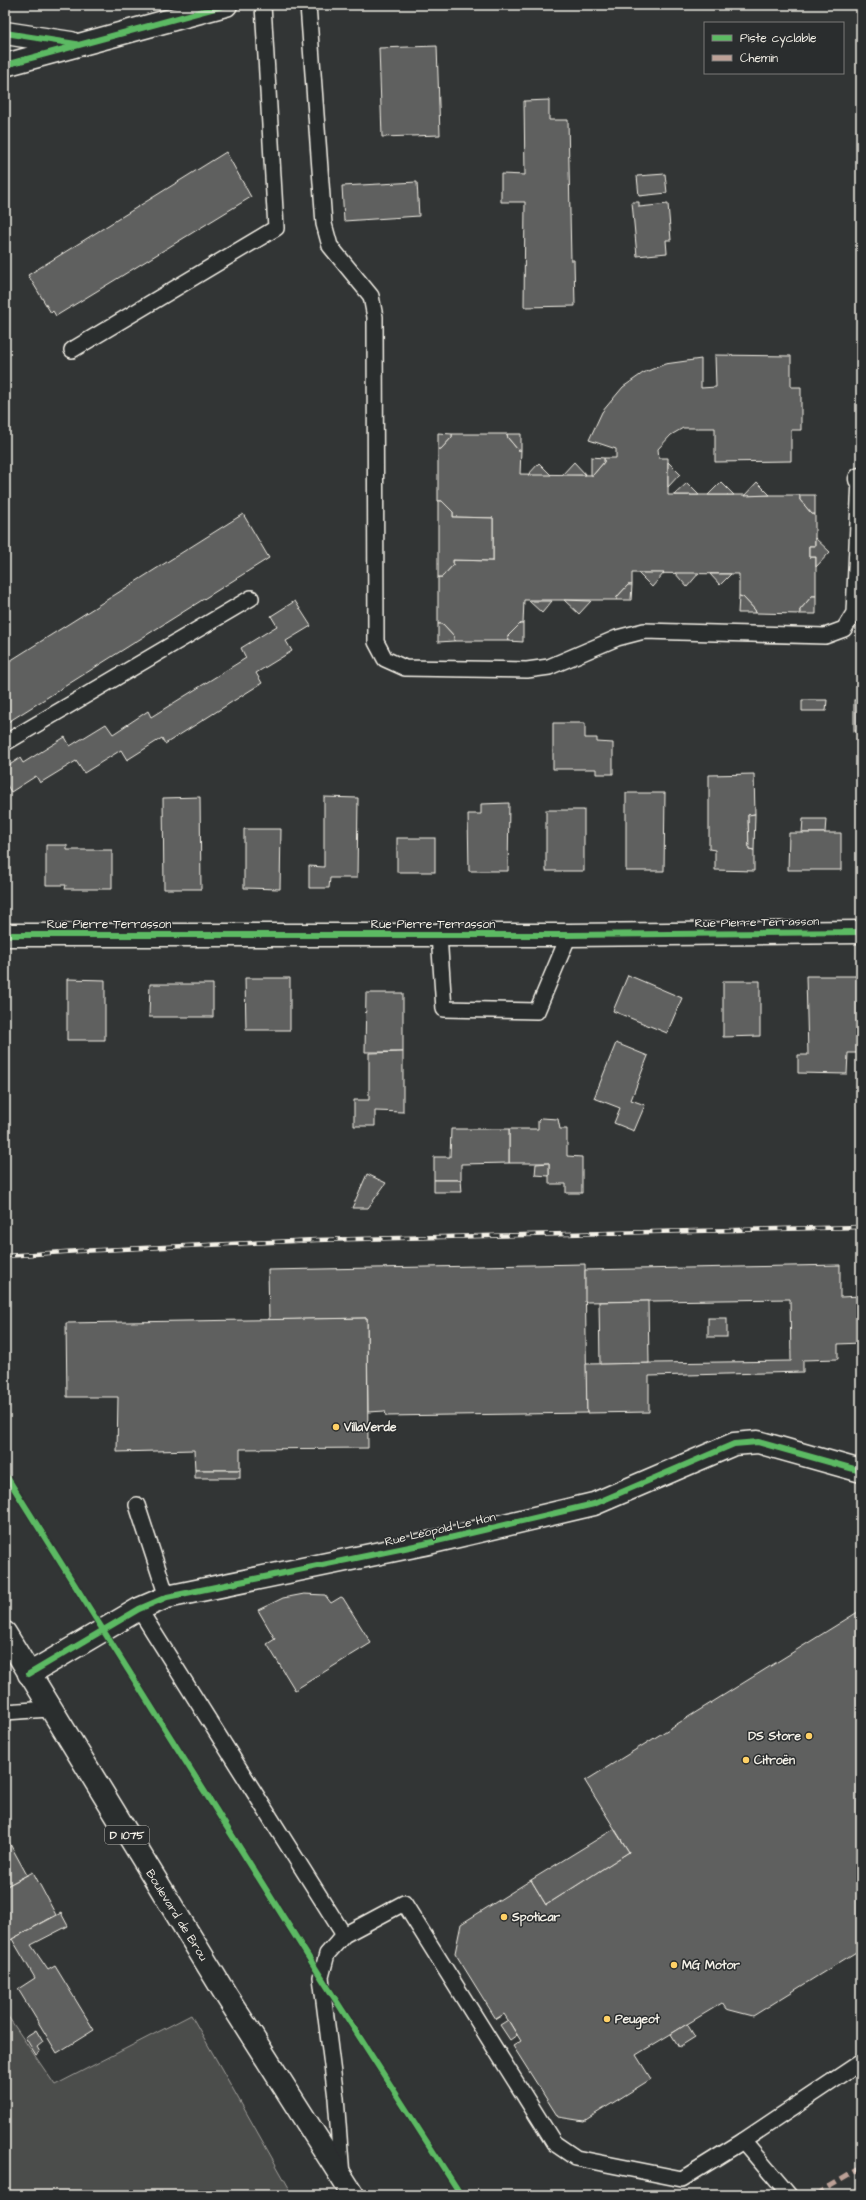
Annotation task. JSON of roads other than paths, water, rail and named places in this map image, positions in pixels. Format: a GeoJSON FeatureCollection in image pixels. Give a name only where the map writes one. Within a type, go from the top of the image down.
{"type":"FeatureCollection","features":[{"type":"Feature","properties":{"kind":"street"},"geometry":{"type":"LineString","coordinates":[[5,65],[192,10],[226,5]]}},
{"type":"Feature","properties":{"kind":"street"},"geometry":{"type":"LineString","coordinates":[[5,33],[80,44]]}},
{"type":"Feature","properties":{"kind":"street","name":"Rue Pierre Terrasson"},"geometry":{"type":"LineString","coordinates":[[5,935],[569,935],[861,932]]}},
{"type":"Feature","properties":{"kind":"street","name":"Rue Léopold Le Hon"},"geometry":{"type":"LineString","coordinates":[[29,1674],[139,1609],[167,1597],[424,1544],[594,1504],[734,1444],[758,1442],[861,1471]]}},
{"type":"Feature","properties":{"kind":"street","name":"Boulevard de Brou"},"geometry":{"type":"LineString","coordinates":[[5,1634],[230,2002],[348,2187]]}},
{"type":"Feature","properties":{"kind":"lane"},"geometry":{"type":"LineString","coordinates":[[72,350],[276,228],[262,5]]}},
{"type":"Feature","properties":{"kind":"lane"},"geometry":{"type":"LineString","coordinates":[[308,5],[324,224],[330,246],[371,296],[375,317],[376,642],[385,659],[405,668],[527,670],[549,667],[617,638],[644,631],[825,636],[844,629],[854,613],[860,479]]}},
{"type":"Feature","properties":{"kind":"lane"},"geometry":{"type":"LineString","coordinates":[[5,743],[252,598]]}},
{"type":"Feature","properties":{"kind":"lane"},"geometry":{"type":"LineString","coordinates":[[439,935],[444,1009],[537,1011],[569,935]]}},
{"type":"Feature","properties":{"kind":"lane"},"geometry":{"type":"LineString","coordinates":[[137,1505],[167,1597]]}},
{"type":"Feature","properties":{"kind":"lane"},"geometry":{"type":"LineString","coordinates":[[139,1609],[344,1935]]}},
{"type":"Feature","properties":{"kind":"lane"},"geometry":{"type":"LineString","coordinates":[[5,1712],[50,1709]]}},
{"type":"Feature","properties":{"kind":"lane"},"geometry":{"type":"LineString","coordinates":[[348,2187],[322,1977],[327,1954],[344,1935],[404,1903],[554,2143],[576,2158],[682,2179],[743,2141],[861,2062]]}},
{"type":"Feature","properties":{"kind":"lane"},"geometry":{"type":"LineString","coordinates":[[743,2141],[789,2195]]}},
{"type":"Feature","properties":{"kind":"railway"},"geometry":{"type":"LineString","coordinates":[[5,1256],[316,1240],[861,1227]]}},
{"type":"Feature","properties":{"kind":"place","name":"VillaVerde"},"geometry":{"type":"Point","coordinates":[336,1427]}},
{"type":"Feature","properties":{"kind":"place","name":"DS Store"},"geometry":{"type":"Point","coordinates":[809,1736]}},
{"type":"Feature","properties":{"kind":"place","name":"Citroën"},"geometry":{"type":"Point","coordinates":[746,1760]}},
{"type":"Feature","properties":{"kind":"place","name":"Spoticar"},"geometry":{"type":"Point","coordinates":[504,1917]}},
{"type":"Feature","properties":{"kind":"place","name":"MG Motor"},"geometry":{"type":"Point","coordinates":[674,1965]}},
{"type":"Feature","properties":{"kind":"place","name":"Peugeot"},"geometry":{"type":"Point","coordinates":[607,2019]}}]}
